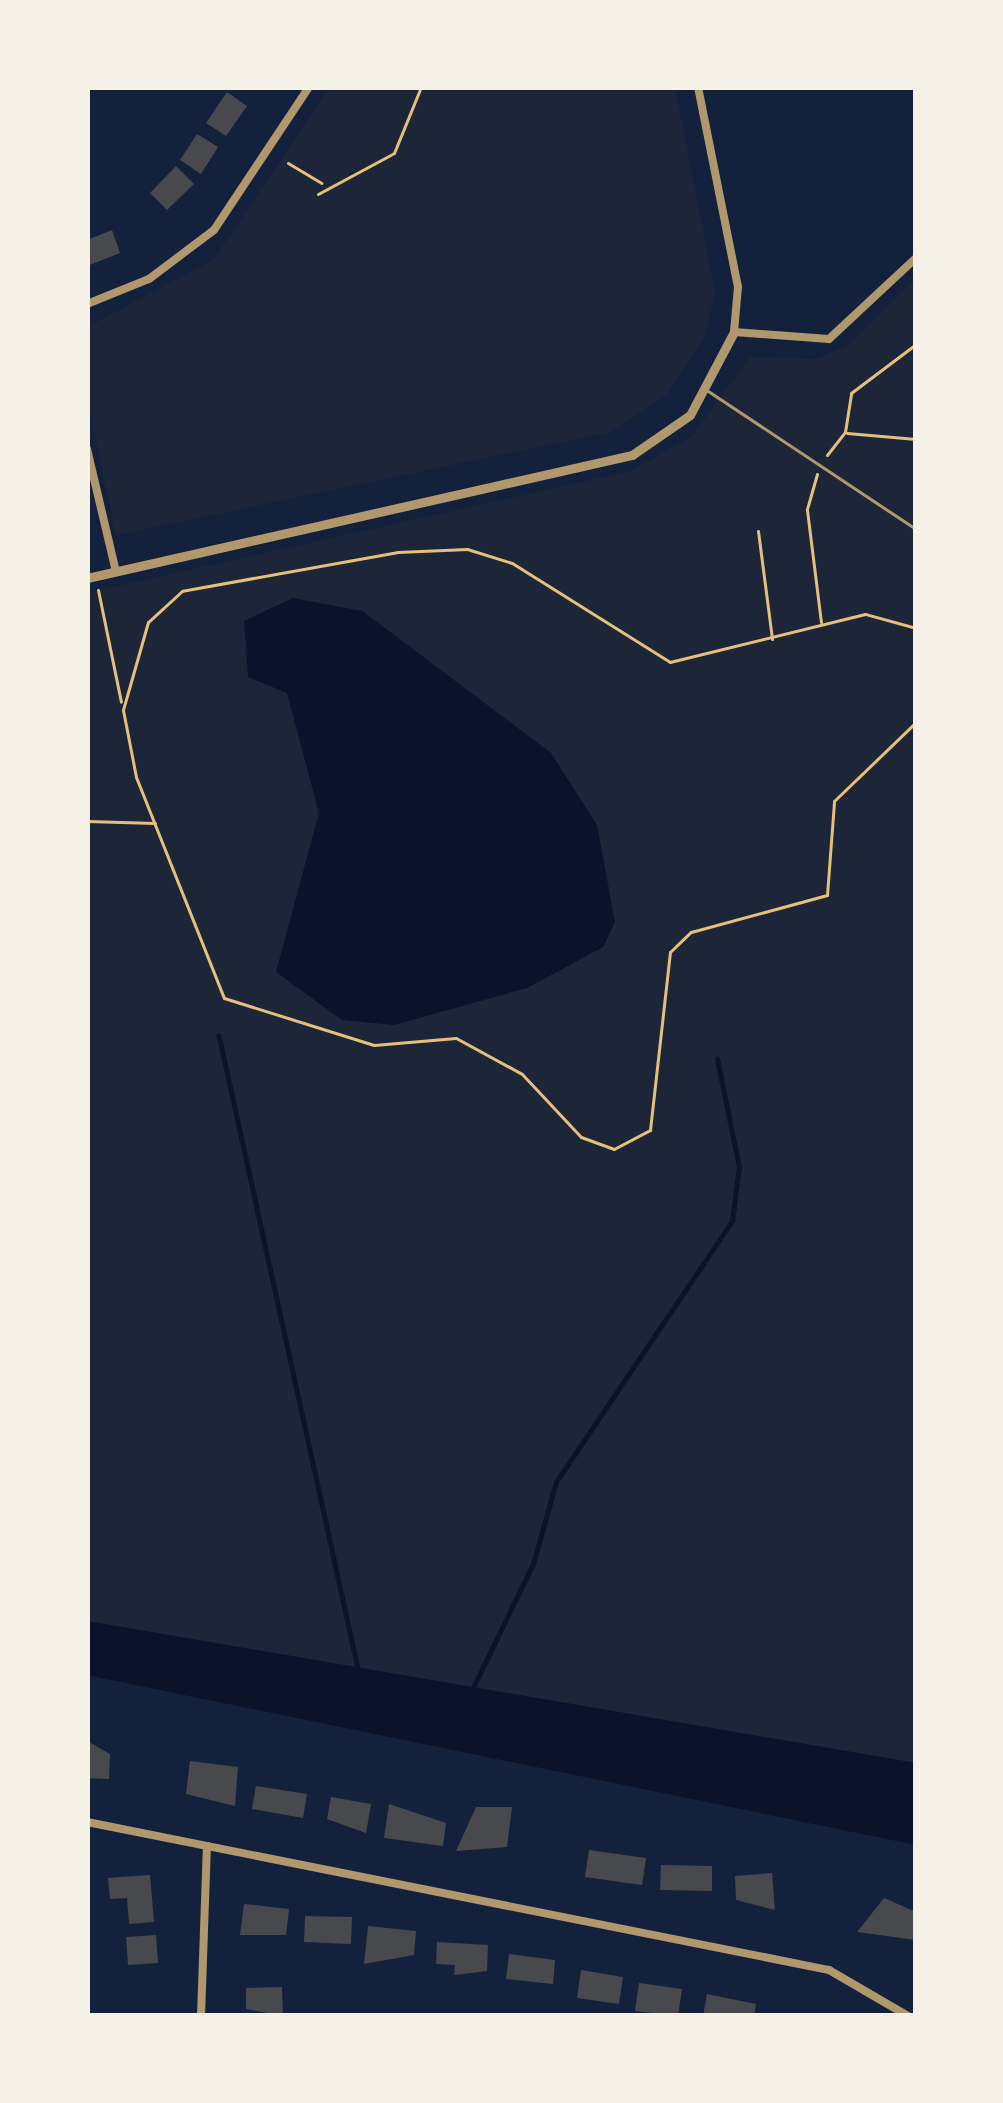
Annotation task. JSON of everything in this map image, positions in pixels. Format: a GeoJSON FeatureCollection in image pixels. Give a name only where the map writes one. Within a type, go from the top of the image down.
{"type":"FeatureCollection","features":[{"type":"Feature","properties":{"kind":"street"},"geometry":{"type":"LineString","coordinates":[[87,304],[149,279],[214,230],[308,87]]}},
{"type":"Feature","properties":{"kind":"street"},"geometry":{"type":"LineString","coordinates":[[87,578],[596,467],[662,439],[708,391],[734,332],[739,287],[698,87]]}},
{"type":"Feature","properties":{"kind":"street"},"geometry":{"type":"LineString","coordinates":[[734,332],[829,339],[916,258]]}},
{"type":"Feature","properties":{"kind":"street"},"geometry":{"type":"LineString","coordinates":[[87,449],[116,572]]}},
{"type":"Feature","properties":{"kind":"street"},"geometry":{"type":"LineString","coordinates":[[87,1822],[829,1970],[908,2016]]}},
{"type":"Feature","properties":{"kind":"street"},"geometry":{"type":"LineString","coordinates":[[201,2016],[207,1846]]}},
{"type":"Feature","properties":{"kind":"lane"},"geometry":{"type":"LineString","coordinates":[[708,391],[916,529]]}},
{"type":"Feature","properties":{"kind":"path"},"geometry":{"type":"LineString","coordinates":[[289,163],[323,184],[350,184],[394,153],[421,87]]}},
{"type":"Feature","properties":{"kind":"path"},"geometry":{"type":"LineString","coordinates":[[318,194],[323,184]]}},
{"type":"Feature","properties":{"kind":"path"},"geometry":{"type":"LineString","coordinates":[[821,624],[807,510],[821,466],[845,432],[851,393],[916,344]]}},
{"type":"Feature","properties":{"kind":"path"},"geometry":{"type":"LineString","coordinates":[[845,432],[916,439]]}},
{"type":"Feature","properties":{"kind":"path"},"geometry":{"type":"LineString","coordinates":[[758,531],[773,640]]}},
{"type":"Feature","properties":{"kind":"path"},"geometry":{"type":"LineString","coordinates":[[123,710],[148,622],[182,591],[398,552],[466,549],[512,563],[662,660],[773,640],[865,614],[916,626]]}},
{"type":"Feature","properties":{"kind":"path"},"geometry":{"type":"LineString","coordinates":[[98,590],[123,710],[157,822],[212,980],[237,1007],[374,1046],[456,1038],[522,1074],[581,1137],[627,1148],[650,1130],[670,952],[691,932],[827,895],[833,801],[916,722]]}},
{"type":"Feature","properties":{"kind":"path"},"geometry":{"type":"LineString","coordinates":[[87,821],[157,822]]}},
{"type":"Feature","properties":{"kind":"shaded area"},"geometry":{"type":"Polygon","coordinates":[[[330,87],[675,87],[715,293],[705,336],[667,394],[610,432],[116,535],[87,398],[87,327],[213,260],[330,87]]]}},
{"type":"Feature","properties":{"kind":"shaded area"},"geometry":{"type":"Polygon","coordinates":[[[916,278],[916,1763],[87,1621],[87,593],[631,471],[692,436],[750,357],[816,359],[847,346],[916,278]],[[362,610],[287,692],[319,813],[276,972],[551,753],[362,610]]]}},
{"type":"Feature","properties":{"kind":"shaded area"},"geometry":{"type":"Polygon","coordinates":[[[293,598],[362,611],[551,753],[597,825],[615,922],[603,947],[527,988],[394,1025],[342,1020],[276,972],[319,813],[287,693],[248,677],[244,621],[293,598]]]}},
{"type":"Feature","properties":{"kind":"shaded area"},"geometry":{"type":"Polygon","coordinates":[[[87,1621],[916,1763],[916,1845],[87,1675],[87,1621]]]}},
{"type":"Feature","properties":{"kind":"building"},"geometry":{"type":"Polygon","coordinates":[[[227,92],[247,106],[226,136],[206,123],[227,92]]]}},
{"type":"Feature","properties":{"kind":"building"},"geometry":{"type":"Polygon","coordinates":[[[197,134],[218,147],[201,174],[180,160],[197,134]]]}},
{"type":"Feature","properties":{"kind":"building"},"geometry":{"type":"Polygon","coordinates":[[[176,166],[194,184],[167,210],[150,193],[176,166]]]}},
{"type":"Feature","properties":{"kind":"building"},"geometry":{"type":"Polygon","coordinates":[[[112,230],[120,253],[87,266],[87,240],[112,230]]]}},
{"type":"Feature","properties":{"kind":"building"},"geometry":{"type":"Polygon","coordinates":[[[87,1741],[110,1754],[109,1779],[87,1778],[87,1741]]]}},
{"type":"Feature","properties":{"kind":"building"},"geometry":{"type":"Polygon","coordinates":[[[190,1761],[238,1767],[235,1806],[186,1794],[190,1761]]]}},
{"type":"Feature","properties":{"kind":"building"},"geometry":{"type":"Polygon","coordinates":[[[256,1786],[307,1794],[303,1818],[252,1809],[256,1786]]]}},
{"type":"Feature","properties":{"kind":"building"},"geometry":{"type":"Polygon","coordinates":[[[331,1797],[371,1804],[366,1833],[327,1819],[331,1797]]]}},
{"type":"Feature","properties":{"kind":"building"},"geometry":{"type":"Polygon","coordinates":[[[389,1804],[446,1823],[443,1846],[384,1838],[389,1804]]]}},
{"type":"Feature","properties":{"kind":"building"},"geometry":{"type":"Polygon","coordinates":[[[476,1807],[512,1807],[507,1847],[456,1851],[476,1807]]]}},
{"type":"Feature","properties":{"kind":"building"},"geometry":{"type":"Polygon","coordinates":[[[589,1850],[646,1858],[642,1885],[585,1877],[589,1850]]]}},
{"type":"Feature","properties":{"kind":"building"},"geometry":{"type":"Polygon","coordinates":[[[661,1865],[712,1866],[712,1891],[660,1890],[661,1865]]]}},
{"type":"Feature","properties":{"kind":"building"},"geometry":{"type":"Polygon","coordinates":[[[772,1873],[775,1910],[736,1900],[735,1876],[772,1873]]]}},
{"type":"Feature","properties":{"kind":"building"},"geometry":{"type":"Polygon","coordinates":[[[150,1875],[154,1922],[129,1924],[127,1898],[110,1899],[108,1878],[150,1875]]]}},
{"type":"Feature","properties":{"kind":"building"},"geometry":{"type":"Polygon","coordinates":[[[884,1898],[916,1912],[916,1940],[857,1932],[884,1898]]]}},
{"type":"Feature","properties":{"kind":"building"},"geometry":{"type":"Polygon","coordinates":[[[244,1904],[289,1909],[286,1935],[240,1935],[244,1904]]]}},
{"type":"Feature","properties":{"kind":"building"},"geometry":{"type":"Polygon","coordinates":[[[305,1916],[352,1917],[351,1944],[304,1942],[305,1916]]]}},
{"type":"Feature","properties":{"kind":"building"},"geometry":{"type":"Polygon","coordinates":[[[368,1926],[416,1931],[414,1955],[364,1964],[368,1926]]]}},
{"type":"Feature","properties":{"kind":"building"},"geometry":{"type":"Polygon","coordinates":[[[156,1935],[158,1963],[128,1965],[126,1937],[156,1935]]]}},
{"type":"Feature","properties":{"kind":"building"},"geometry":{"type":"Polygon","coordinates":[[[437,1942],[488,1945],[487,1971],[454,1975],[455,1965],[436,1964],[437,1942]]]}},
{"type":"Feature","properties":{"kind":"building"},"geometry":{"type":"Polygon","coordinates":[[[509,1954],[555,1960],[553,1984],[506,1979],[509,1954]]]}},
{"type":"Feature","properties":{"kind":"building"},"geometry":{"type":"Polygon","coordinates":[[[581,1970],[623,1977],[619,2004],[577,1998],[581,1970]]]}},
{"type":"Feature","properties":{"kind":"building"},"geometry":{"type":"Polygon","coordinates":[[[639,1983],[682,1989],[678,2016],[635,2011],[639,1983]]]}},
{"type":"Feature","properties":{"kind":"building"},"geometry":{"type":"Polygon","coordinates":[[[282,1987],[283,2016],[246,2009],[246,1988],[282,1987]]]}},
{"type":"Feature","properties":{"kind":"building"},"geometry":{"type":"Polygon","coordinates":[[[707,1994],[756,2004],[754,2016],[703,2016],[707,1994]]]}},
{"type":"Feature","properties":{"kind":"waterway"},"geometry":{"type":"LineString","coordinates":[[219,1035],[358,1668]]}},
{"type":"Feature","properties":{"kind":"waterway"},"geometry":{"type":"LineString","coordinates":[[471,1692],[533,1564],[556,1482],[732,1221],[739,1167],[717,1059]]}}]}
